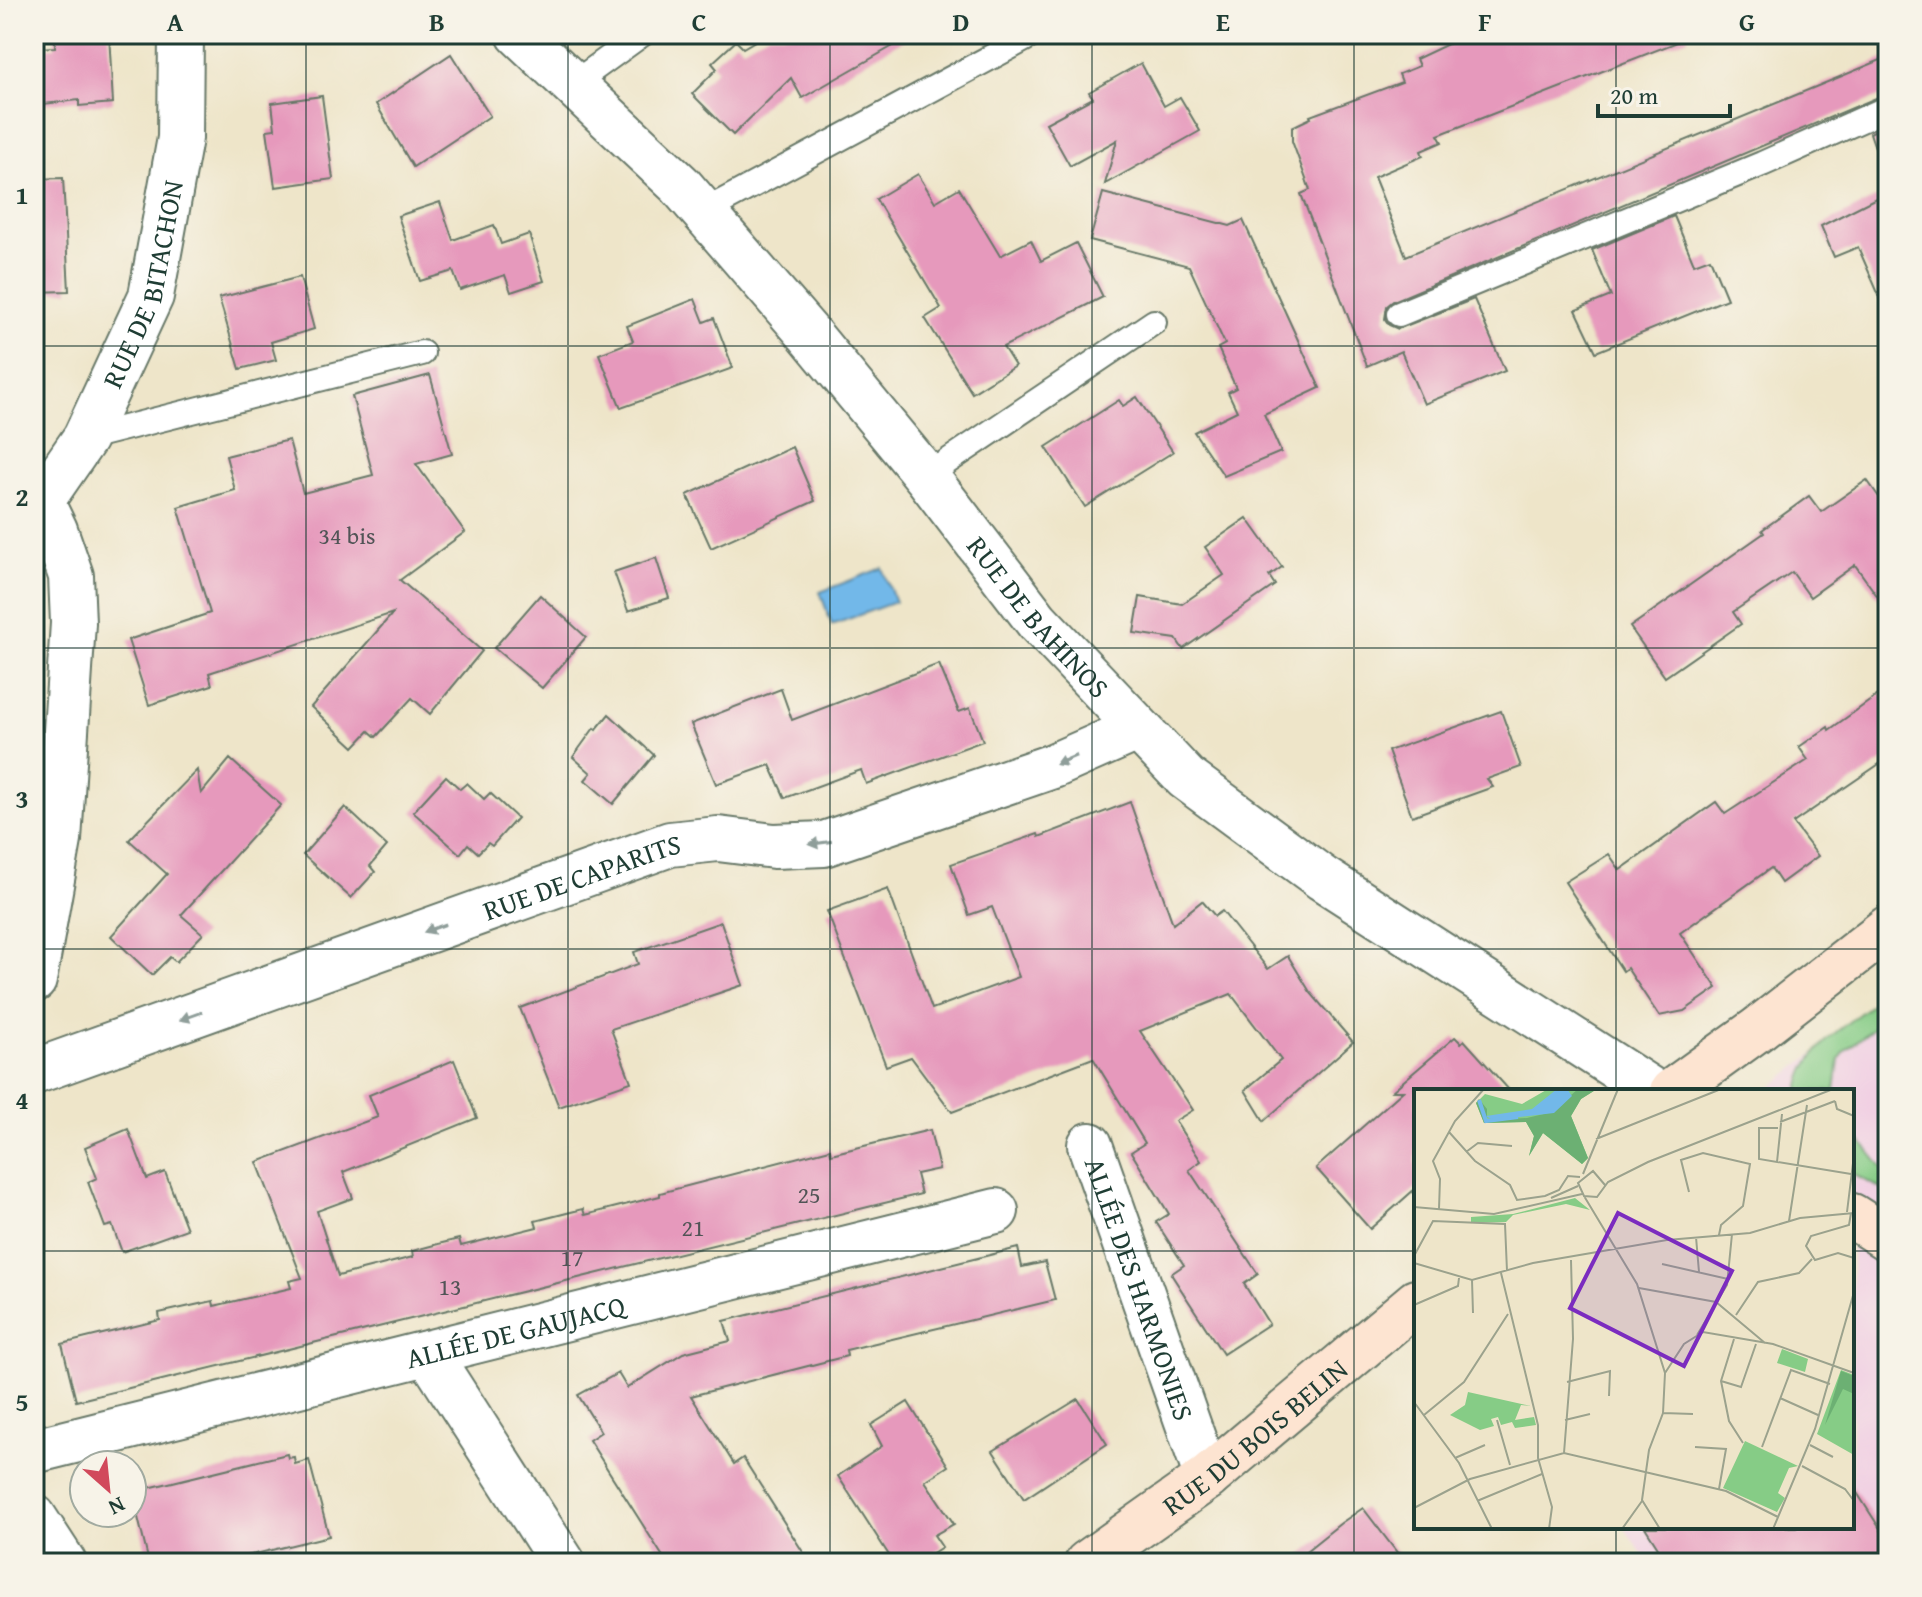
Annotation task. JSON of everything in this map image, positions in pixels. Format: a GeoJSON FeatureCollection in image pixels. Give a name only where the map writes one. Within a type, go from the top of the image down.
{"type":"FeatureCollection","features":[{"type":"Feature","properties":{"kind":"street","name":"RUE DE BITACHON"},"geometry":{"type":"LineString","coordinates":[[38,508],[85,438],[151,296],[180,138],[181,34]]}},
{"type":"Feature","properties":{"kind":"street","name":"RUE DE BAHINOS"},"geometry":{"type":"LineString","coordinates":[[519,34],[680,185],[926,476],[1037,621],[1186,778],[1322,878],[1650,1089]]}},
{"type":"Feature","properties":{"kind":"street"},"geometry":{"type":"LineString","coordinates":[[34,980],[59,840],[73,623],[71,576],[38,508]]}},
{"type":"Feature","properties":{"kind":"street","name":"RUE DE CAPARITS"},"geometry":{"type":"LineString","coordinates":[[34,1072],[670,844],[718,839],[774,846],[824,844],[1053,766],[1137,729]]}},
{"type":"Feature","properties":{"kind":"street"},"geometry":{"type":"LineString","coordinates":[[1675,1089],[1888,928]]}},
{"type":"Feature","properties":{"kind":"street","name":"ALLÉE DES HARMONIES"},"geometry":{"type":"LineString","coordinates":[[1090,1145],[1207,1478]]}},
{"type":"Feature","properties":{"kind":"street","name":"ALLÉE DE GAUJACQ"},"geometry":{"type":"LineString","coordinates":[[34,1451],[996,1211]]}},
{"type":"Feature","properties":{"kind":"street"},"geometry":{"type":"LineString","coordinates":[[1854,1217],[1888,1239]]}},
{"type":"Feature","properties":{"kind":"street","name":"RUE DU BOIS BELIN"},"geometry":{"type":"LineString","coordinates":[[1087,1563],[1207,1478],[1414,1304]]}},
{"type":"Feature","properties":{"kind":"street"},"geometry":{"type":"LineString","coordinates":[[428,1353],[563,1563]]}},
{"type":"Feature","properties":{"kind":"street"},"geometry":{"type":"LineString","coordinates":[[34,1517],[64,1563]]}},
{"type":"Feature","properties":{"kind":"lane"},"geometry":{"type":"LineString","coordinates":[[573,84],[642,34]]}},
{"type":"Feature","properties":{"kind":"lane"},"geometry":{"type":"LineString","coordinates":[[703,212],[1034,34]]}},
{"type":"Feature","properties":{"kind":"lane"},"geometry":{"type":"LineString","coordinates":[[1399,314],[1762,164],[1888,108]]}},
{"type":"Feature","properties":{"kind":"lane"},"geometry":{"type":"LineString","coordinates":[[926,476],[1154,322]]}},
{"type":"Feature","properties":{"kind":"lane"},"geometry":{"type":"LineString","coordinates":[[85,438],[422,353]]}},
{"type":"Feature","properties":{"kind":"shaded area"},"geometry":{"type":"Polygon","coordinates":[[[1888,995],[1888,1563],[1648,1563],[1625,1529],[1854,1529],[1854,1089],[1769,1089],[1888,995]]]}},
{"type":"Feature","properties":{"kind":"green space"},"geometry":{"type":"Polygon","coordinates":[[[1888,992],[1888,1016],[1846,1050],[1839,1060],[1835,1089],[1799,1089],[1803,1074],[1821,1046],[1888,992]]]}},
{"type":"Feature","properties":{"kind":"green space"},"geometry":{"type":"Polygon","coordinates":[[[1854,1132],[1888,1175],[1888,1192],[1854,1175],[1854,1132]]]}},
{"type":"Feature","properties":{"kind":"water"},"geometry":{"type":"Polygon","coordinates":[[[882,568],[895,602],[832,625],[820,592],[882,568]]]}},
{"type":"Feature","properties":{"kind":"building"},"geometry":{"type":"Polygon","coordinates":[[[55,34],[109,34],[113,103],[79,106],[79,100],[34,105],[34,48],[55,47],[55,34]]]}},
{"type":"Feature","properties":{"kind":"building"},"geometry":{"type":"Polygon","coordinates":[[[767,34],[914,34],[802,98],[791,78],[733,135],[692,94],[717,69],[712,63],[736,41],[743,48],[767,34]]]}},
{"type":"Feature","properties":{"kind":"building"},"geometry":{"type":"Polygon","coordinates":[[[1469,34],[1687,34],[1688,38],[1438,135],[1442,142],[1421,151],[1423,156],[1374,177],[1406,256],[1888,57],[1888,93],[1393,301],[1387,306],[1385,319],[1398,329],[1474,299],[1505,371],[1424,404],[1401,351],[1367,366],[1301,194],[1310,190],[1292,141],[1292,127],[1310,116],[1402,82],[1399,74],[1419,66],[1416,59],[1469,34]]]}},
{"type":"Feature","properties":{"kind":"building"},"geometry":{"type":"Polygon","coordinates":[[[451,54],[490,116],[413,167],[376,104],[451,54]]]}},
{"type":"Feature","properties":{"kind":"building"},"geometry":{"type":"Polygon","coordinates":[[[1141,63],[1164,106],[1180,97],[1200,131],[1105,184],[1117,140],[1070,166],[1046,123],[1093,98],[1089,92],[1141,63]]]}},
{"type":"Feature","properties":{"kind":"building"},"geometry":{"type":"Polygon","coordinates":[[[322,96],[333,179],[275,187],[267,130],[275,129],[272,103],[322,96]]]}},
{"type":"Feature","properties":{"kind":"building"},"geometry":{"type":"Polygon","coordinates":[[[1888,124],[1888,167],[1882,168],[1870,133],[1888,124]]]}},
{"type":"Feature","properties":{"kind":"building"},"geometry":{"type":"Polygon","coordinates":[[[918,174],[935,202],[959,188],[1000,256],[1031,240],[1041,261],[1076,243],[1103,297],[1003,347],[1015,366],[972,393],[925,318],[941,308],[876,199],[918,174]]]}},
{"type":"Feature","properties":{"kind":"building"},"geometry":{"type":"Polygon","coordinates":[[[63,178],[69,291],[34,292],[34,179],[63,178]]]}},
{"type":"Feature","properties":{"kind":"building"},"geometry":{"type":"Polygon","coordinates":[[[1888,192],[1888,316],[1858,247],[1834,257],[1821,226],[1888,192]]]}},
{"type":"Feature","properties":{"kind":"building"},"geometry":{"type":"Polygon","coordinates":[[[1103,193],[1230,226],[1243,220],[1320,388],[1264,414],[1281,452],[1224,476],[1194,432],[1237,411],[1228,392],[1236,388],[1218,348],[1225,344],[1189,266],[1090,240],[1103,193]]]}},
{"type":"Feature","properties":{"kind":"building"},"geometry":{"type":"Polygon","coordinates":[[[440,202],[453,240],[494,225],[501,244],[529,234],[544,281],[511,292],[505,275],[460,290],[453,271],[420,281],[398,216],[440,202]]]}},
{"type":"Feature","properties":{"kind":"building"},"geometry":{"type":"Polygon","coordinates":[[[1674,216],[1694,264],[1710,258],[1727,299],[1596,352],[1576,310],[1611,296],[1592,250],[1674,216]]]}},
{"type":"Feature","properties":{"kind":"building"},"geometry":{"type":"Polygon","coordinates":[[[300,277],[314,329],[271,342],[276,360],[240,369],[219,298],[300,277]]]}},
{"type":"Feature","properties":{"kind":"building"},"geometry":{"type":"Polygon","coordinates":[[[695,299],[704,322],[714,318],[733,368],[621,408],[599,354],[633,341],[627,326],[695,299]]]}},
{"type":"Feature","properties":{"kind":"building"},"geometry":{"type":"Polygon","coordinates":[[[430,375],[452,454],[416,464],[465,532],[400,580],[482,651],[430,714],[412,698],[376,737],[369,731],[354,747],[311,707],[393,613],[209,673],[212,685],[149,705],[128,640],[210,613],[178,507],[235,490],[226,456],[289,440],[303,493],[373,475],[352,396],[430,375]]]}},
{"type":"Feature","properties":{"kind":"building"},"geometry":{"type":"Polygon","coordinates":[[[1137,397],[1173,452],[1085,507],[1046,447],[1119,400],[1123,406],[1137,397]]]}},
{"type":"Feature","properties":{"kind":"building"},"geometry":{"type":"Polygon","coordinates":[[[792,447],[815,501],[711,548],[687,495],[792,447]]]}},
{"type":"Feature","properties":{"kind":"building"},"geometry":{"type":"Polygon","coordinates":[[[1867,480],[1888,510],[1888,611],[1855,565],[1810,597],[1792,572],[1733,612],[1741,624],[1665,677],[1630,627],[1764,533],[1762,530],[1809,496],[1821,512],[1867,480]]]}},
{"type":"Feature","properties":{"kind":"building"},"geometry":{"type":"Polygon","coordinates":[[[1247,518],[1282,567],[1269,576],[1275,585],[1183,649],[1176,639],[1134,633],[1140,597],[1182,604],[1224,575],[1205,547],[1247,518]]]}},
{"type":"Feature","properties":{"kind":"building"},"geometry":{"type":"Polygon","coordinates":[[[656,558],[669,598],[628,611],[614,572],[656,558]]]}},
{"type":"Feature","properties":{"kind":"building"},"geometry":{"type":"Polygon","coordinates":[[[540,595],[586,637],[542,688],[494,648],[540,595]]]}},
{"type":"Feature","properties":{"kind":"building"},"geometry":{"type":"Polygon","coordinates":[[[939,664],[959,712],[970,708],[983,741],[866,784],[861,770],[785,798],[770,765],[716,784],[691,724],[781,689],[792,720],[939,664]]]}},
{"type":"Feature","properties":{"kind":"building"},"geometry":{"type":"Polygon","coordinates":[[[1888,688],[1888,758],[1793,823],[1818,856],[1781,883],[1771,868],[1680,933],[1717,988],[1684,1011],[1659,1016],[1627,968],[1623,971],[1565,882],[1609,854],[1620,870],[1716,802],[1725,814],[1808,760],[1799,747],[1828,727],[1829,730],[1888,688]]]}},
{"type":"Feature","properties":{"kind":"building"},"geometry":{"type":"Polygon","coordinates":[[[1501,711],[1521,767],[1487,779],[1493,787],[1412,816],[1388,751],[1501,711]]]}},
{"type":"Feature","properties":{"kind":"building"},"geometry":{"type":"Polygon","coordinates":[[[609,714],[654,755],[613,804],[585,780],[591,773],[573,757],[594,728],[596,730],[609,714]]]}},
{"type":"Feature","properties":{"kind":"building"},"geometry":{"type":"Polygon","coordinates":[[[230,759],[281,805],[181,915],[203,934],[176,962],[170,957],[152,975],[111,936],[167,874],[129,840],[197,770],[201,794],[230,759]]]}},
{"type":"Feature","properties":{"kind":"building"},"geometry":{"type":"Polygon","coordinates":[[[446,776],[460,789],[467,783],[484,799],[490,793],[517,818],[492,846],[488,843],[478,853],[468,844],[460,854],[413,812],[446,776]]]}},
{"type":"Feature","properties":{"kind":"building"},"geometry":{"type":"Polygon","coordinates":[[[1130,802],[1173,924],[1202,901],[1215,916],[1222,911],[1268,969],[1288,956],[1310,992],[1353,1042],[1264,1121],[1245,1090],[1281,1060],[1231,994],[1140,1031],[1193,1110],[1175,1121],[1201,1161],[1189,1170],[1258,1274],[1244,1284],[1269,1324],[1223,1354],[1171,1274],[1184,1265],[1156,1222],[1169,1214],[1131,1152],[1145,1143],[1093,1058],[952,1112],[911,1057],[886,1066],[827,911],[888,889],[932,1009],[1019,977],[992,907],[969,915],[951,864],[1038,834],[1039,837],[1130,802]]]}},
{"type":"Feature","properties":{"kind":"building"},"geometry":{"type":"Polygon","coordinates":[[[345,807],[387,846],[370,866],[375,872],[351,898],[303,855],[345,807]]]}},
{"type":"Feature","properties":{"kind":"building"},"geometry":{"type":"Polygon","coordinates":[[[721,922],[743,985],[611,1029],[631,1082],[559,1107],[520,1008],[638,964],[634,952],[721,922]]]}},
{"type":"Feature","properties":{"kind":"building"},"geometry":{"type":"Polygon","coordinates":[[[1455,1037],[1461,1043],[1464,1040],[1508,1089],[1414,1089],[1414,1190],[1370,1229],[1316,1168],[1403,1091],[1392,1091],[1455,1037]]]}},
{"type":"Feature","properties":{"kind":"building"},"geometry":{"type":"Polygon","coordinates":[[[454,1060],[477,1118],[343,1172],[353,1198],[317,1211],[338,1276],[413,1257],[412,1251],[438,1244],[459,1239],[461,1246],[537,1227],[535,1221],[583,1209],[585,1215],[830,1149],[831,1154],[930,1130],[939,1169],[916,1174],[921,1194],[76,1401],[62,1344],[160,1320],[159,1313],[213,1301],[214,1306],[291,1288],[289,1281],[302,1278],[257,1162],[378,1117],[369,1095],[454,1060]]]}},
{"type":"Feature","properties":{"kind":"building"},"geometry":{"type":"Polygon","coordinates":[[[128,1129],[147,1179],[165,1172],[187,1229],[122,1252],[112,1225],[105,1227],[88,1182],[97,1178],[85,1147],[128,1129]]]}},
{"type":"Feature","properties":{"kind":"building"},"geometry":{"type":"Polygon","coordinates":[[[1018,1248],[1022,1267],[1045,1262],[1055,1300],[846,1350],[847,1356],[691,1396],[734,1464],[743,1458],[810,1563],[667,1563],[589,1440],[601,1432],[578,1395],[618,1373],[627,1388],[683,1353],[730,1341],[724,1321],[1018,1248]]]}},
{"type":"Feature","properties":{"kind":"building"},"geometry":{"type":"Polygon","coordinates":[[[1078,1399],[1107,1444],[1024,1499],[993,1451],[1078,1399]]]}},
{"type":"Feature","properties":{"kind":"building"},"geometry":{"type":"Polygon","coordinates":[[[908,1402],[948,1466],[925,1481],[954,1524],[934,1535],[942,1547],[917,1563],[894,1563],[838,1476],[882,1446],[871,1425],[908,1402]]]}},
{"type":"Feature","properties":{"kind":"building"},"geometry":{"type":"Polygon","coordinates":[[[287,1454],[288,1458],[294,1457],[295,1464],[309,1460],[329,1536],[218,1563],[149,1563],[141,1529],[148,1529],[148,1488],[287,1454]]]}},
{"type":"Feature","properties":{"kind":"building"},"geometry":{"type":"Polygon","coordinates":[[[1854,1488],[1888,1541],[1888,1563],[1668,1563],[1646,1529],[1854,1529],[1854,1488]]]}},
{"type":"Feature","properties":{"kind":"building"},"geometry":{"type":"Polygon","coordinates":[[[1363,1508],[1405,1563],[1291,1563],[1341,1523],[1363,1508]]]}}]}
